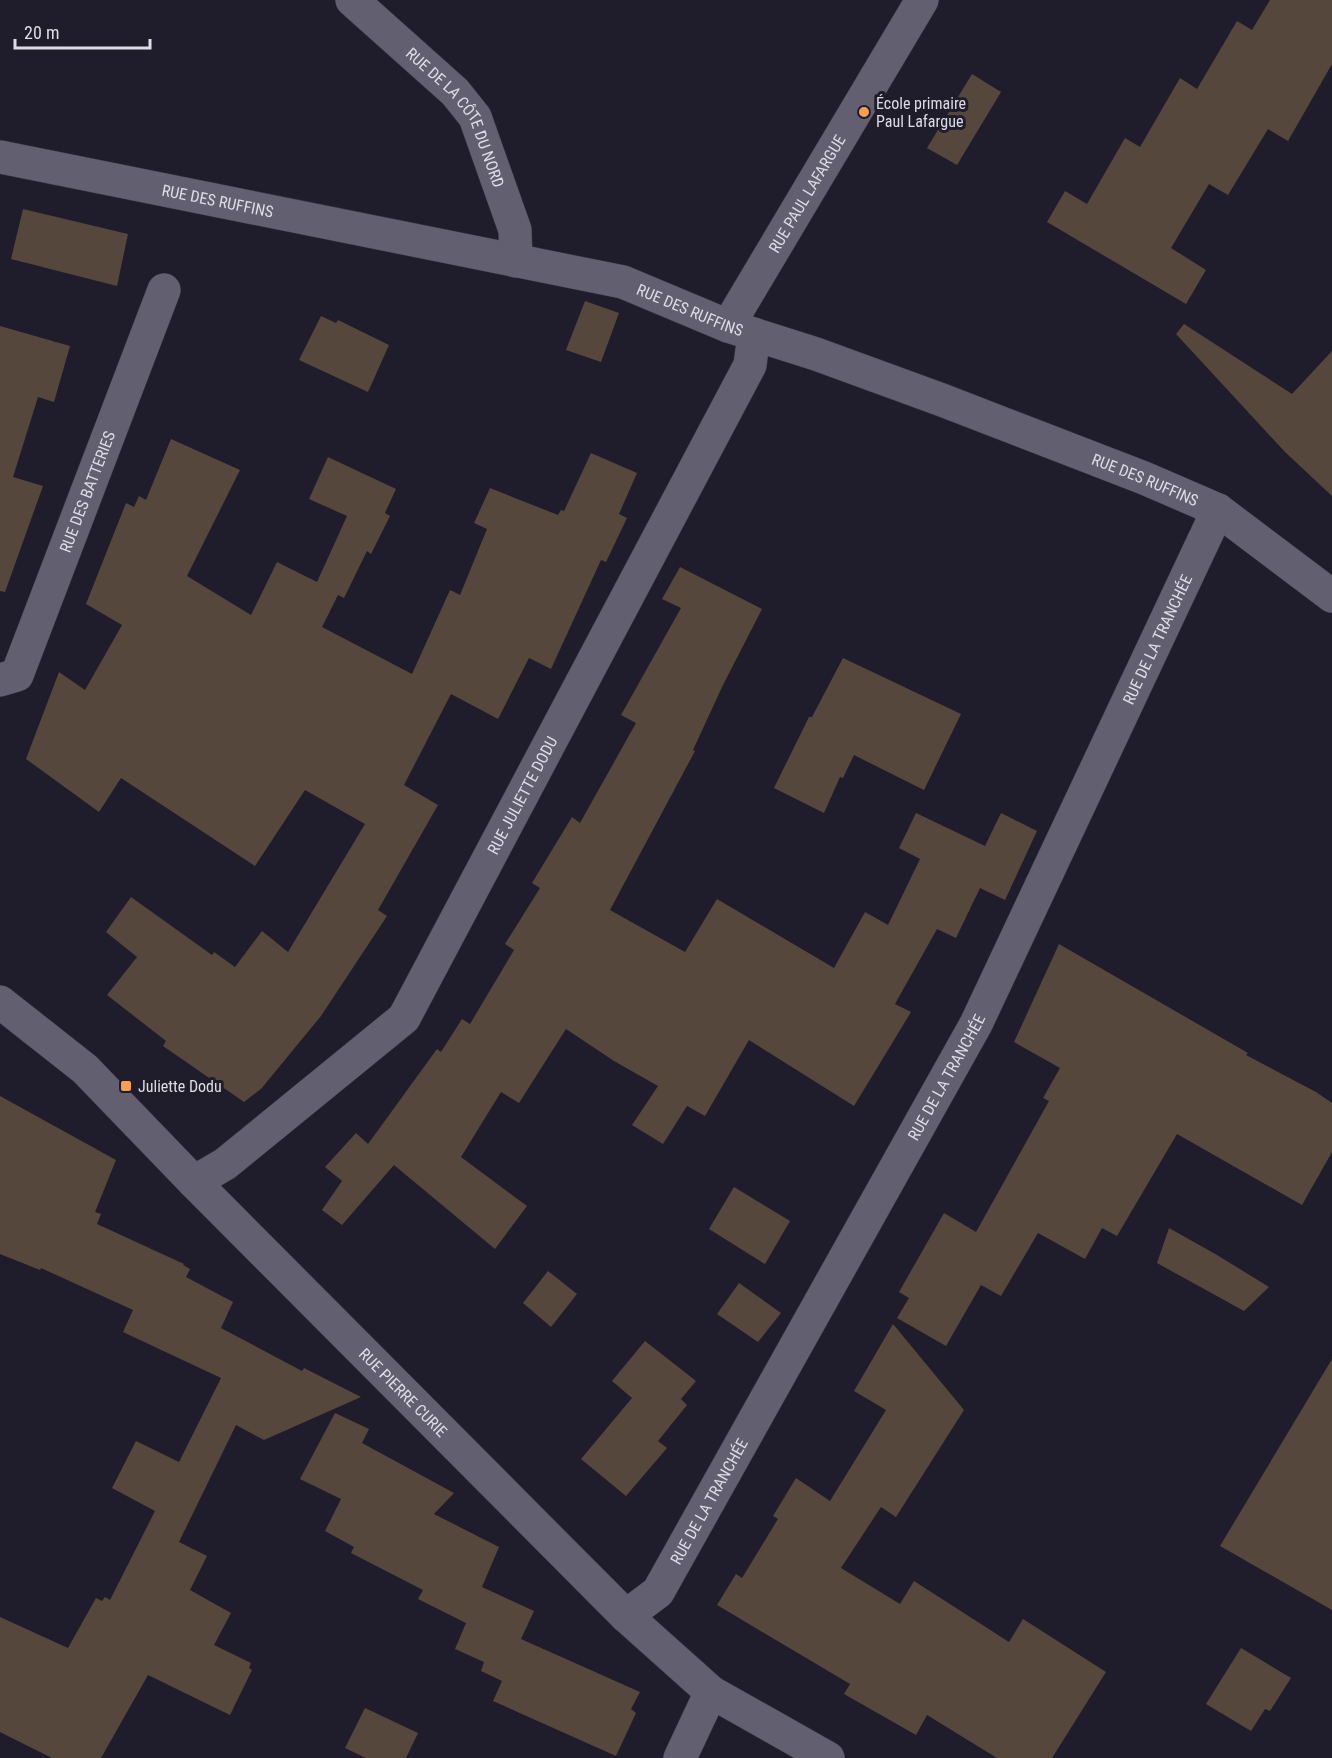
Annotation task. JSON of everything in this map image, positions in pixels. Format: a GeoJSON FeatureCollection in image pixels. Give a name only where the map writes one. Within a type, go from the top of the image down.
{"type":"FeatureCollection","features":[{"type":"Feature","properties":{"kind":"street","name":"RUE DE LA CÔTE DU NORD"},"geometry":{"type":"LineString","coordinates":[[352,0],[456,92],[474,117],[515,230],[516,261]]}},
{"type":"Feature","properties":{"kind":"street","name":"RUE PAUL LAFARGUE"},"geometry":{"type":"LineString","coordinates":[[741,330],[922,0]]}},
{"type":"Feature","properties":{"kind":"street","name":"RUE DES RUFFINS"},"geometry":{"type":"LineString","coordinates":[[0,157],[623,282],[741,330],[816,354],[942,400],[1144,478],[1218,510],[1332,596]]}},
{"type":"Feature","properties":{"kind":"street","name":"RUE DES BATTERIES"},"geometry":{"type":"LineString","coordinates":[[0,680],[17,675],[164,290]]}},
{"type":"Feature","properties":{"kind":"street","name":"RUE JULIETTE DODU"},"geometry":{"type":"LineString","coordinates":[[194,1182],[225,1164],[404,1018],[750,365],[741,330]]}},
{"type":"Feature","properties":{"kind":"street","name":"RUE DE LA TRANCHÉE"},"geometry":{"type":"LineString","coordinates":[[626,1616],[658,1592],[976,1024],[1218,510]]}},
{"type":"Feature","properties":{"kind":"street","name":"RUE PIERRE CURIE"},"geometry":{"type":"LineString","coordinates":[[0,1002],[85,1070],[626,1616],[711,1692],[828,1758]]}},
{"type":"Feature","properties":{"kind":"street"},"geometry":{"type":"LineString","coordinates":[[680,1758],[711,1692]]}},
{"type":"Feature","properties":{"kind":"building"},"geometry":{"type":"Polygon","coordinates":[[[1270,0],[1332,0],[1332,64],[1288,141],[1268,129],[1228,195],[1209,184],[1171,248],[1206,270],[1186,304],[1047,222],[1065,191],[1087,204],[1125,138],[1140,147],[1180,78],[1197,89],[1237,21],[1252,30],[1270,0]]]}},
{"type":"Feature","properties":{"kind":"building"},"geometry":{"type":"Polygon","coordinates":[[[972,74],[1001,92],[957,165],[927,148],[972,74]]]}},
{"type":"Feature","properties":{"kind":"building"},"geometry":{"type":"Polygon","coordinates":[[[23,209],[128,234],[117,286],[11,259],[23,209]]]}},
{"type":"Feature","properties":{"kind":"building"},"geometry":{"type":"Polygon","coordinates":[[[585,301],[619,313],[601,362],[566,350],[585,301]]]}},
{"type":"Feature","properties":{"kind":"building"},"geometry":{"type":"Polygon","coordinates":[[[321,316],[336,323],[338,320],[389,345],[368,392],[299,360],[321,316]]]}},
{"type":"Feature","properties":{"kind":"building"},"geometry":{"type":"Polygon","coordinates":[[[1184,324],[1292,394],[1332,351],[1332,496],[1285,452],[1176,334],[1184,324]]]}},
{"type":"Feature","properties":{"kind":"building"},"geometry":{"type":"Polygon","coordinates":[[[0,326],[70,346],[54,402],[38,397],[13,477],[43,486],[5,592],[0,591],[0,326]]]}},
{"type":"Feature","properties":{"kind":"building"},"geometry":{"type":"Polygon","coordinates":[[[171,439],[240,470],[187,576],[251,615],[277,562],[317,582],[347,516],[309,499],[328,457],[396,489],[385,513],[390,516],[371,554],[367,551],[344,598],[338,595],[322,627],[412,674],[450,590],[460,595],[487,529],[474,523],[490,488],[558,515],[561,510],[564,511],[591,453],[637,473],[619,514],[627,518],[606,562],[601,560],[551,669],[529,658],[498,719],[451,694],[404,785],[438,805],[378,910],[387,916],[321,1016],[261,1089],[244,1102],[163,1046],[166,1041],[107,995],[137,957],[106,932],[131,897],[212,955],[214,952],[235,967],[262,931],[288,952],[365,824],[305,790],[255,866],[121,778],[99,812],[26,759],[59,672],[85,690],[122,625],[86,604],[126,503],[134,507],[139,496],[146,500],[171,439]]]}},
{"type":"Feature","properties":{"kind":"building"},"geometry":{"type":"Polygon","coordinates":[[[680,567],[762,609],[723,685],[693,750],[695,751],[610,910],[685,952],[717,899],[834,968],[865,912],[888,925],[920,859],[899,848],[916,813],[985,846],[1001,813],[1037,831],[1005,900],[980,888],[956,938],[937,929],[895,1004],[911,1012],[854,1106],[749,1040],[705,1116],[687,1106],[663,1144],[632,1125],[658,1086],[614,1061],[566,1029],[519,1103],[501,1092],[461,1157],[527,1206],[495,1249],[394,1165],[342,1225],[322,1210],[342,1181],[325,1167],[356,1133],[368,1144],[437,1049],[441,1052],[462,1019],[470,1024],[514,950],[505,944],[540,888],[532,883],[572,817],[580,823],[636,723],[621,715],[681,608],[662,599],[680,567]]]}},
{"type":"Feature","properties":{"kind":"building"},"geometry":{"type":"Polygon","coordinates":[[[843,658],[961,714],[924,790],[854,755],[843,778],[840,777],[824,813],[774,788],[809,717],[812,717],[843,658]]]}},
{"type":"Feature","properties":{"kind":"building"},"geometry":{"type":"Polygon","coordinates":[[[1059,944],[1248,1053],[1246,1055],[1316,1092],[1332,1103],[1332,1152],[1302,1205],[1177,1134],[1117,1236],[1102,1228],[1085,1259],[1038,1233],[1001,1296],[981,1285],[946,1346],[897,1318],[909,1298],[899,1292],[944,1213],[976,1232],[1049,1101],[1043,1098],[1060,1068],[1014,1042],[1059,944]]]}},
{"type":"Feature","properties":{"kind":"building"},"geometry":{"type":"Polygon","coordinates":[[[0,1096],[116,1160],[95,1212],[101,1214],[97,1224],[184,1264],[190,1269],[186,1277],[233,1302],[221,1328],[302,1371],[304,1368],[361,1397],[264,1440],[236,1425],[179,1542],[207,1556],[190,1590],[231,1613],[214,1645],[251,1663],[249,1668],[252,1670],[230,1715],[148,1675],[101,1758],[52,1758],[0,1732],[0,1617],[68,1648],[96,1598],[102,1601],[105,1597],[110,1600],[155,1511],[112,1488],[136,1441],[179,1462],[221,1378],[123,1332],[133,1310],[41,1268],[40,1270],[0,1254],[0,1096]]]}},
{"type":"Feature","properties":{"kind":"building"},"geometry":{"type":"Polygon","coordinates":[[[734,1187],[790,1221],[765,1264],[709,1229],[734,1187]]]}},
{"type":"Feature","properties":{"kind":"building"},"geometry":{"type":"Polygon","coordinates":[[[1169,1228],[1269,1287],[1244,1311],[1157,1263],[1169,1228]]]}},
{"type":"Feature","properties":{"kind":"building"},"geometry":{"type":"Polygon","coordinates":[[[548,1271],[577,1294],[551,1327],[523,1303],[548,1271]]]}},
{"type":"Feature","properties":{"kind":"building"},"geometry":{"type":"Polygon","coordinates":[[[739,1283],[781,1313],[758,1342],[717,1314],[739,1283]]]}},
{"type":"Feature","properties":{"kind":"building"},"geometry":{"type":"Polygon","coordinates":[[[893,1324],[964,1410],[896,1517],[881,1507],[841,1568],[900,1604],[914,1581],[1009,1642],[1023,1619],[1106,1672],[1052,1758],[997,1758],[927,1715],[916,1735],[844,1694],[850,1684],[717,1605],[736,1574],[742,1578],[778,1519],[773,1516],[796,1478],[830,1501],[886,1410],[854,1391],[893,1324]]]}},
{"type":"Feature","properties":{"kind":"building"},"geometry":{"type":"Polygon","coordinates":[[[645,1341],[696,1381],[681,1399],[687,1405],[658,1441],[667,1448],[626,1496],[581,1459],[632,1398],[612,1381],[645,1341]]]}},
{"type":"Feature","properties":{"kind":"building"},"geometry":{"type":"Polygon","coordinates":[[[1332,1359],[1332,1610],[1220,1546],[1332,1359]]]}},
{"type":"Feature","properties":{"kind":"building"},"geometry":{"type":"Polygon","coordinates":[[[335,1413],[369,1429],[362,1443],[454,1493],[434,1514],[499,1547],[482,1587],[534,1611],[521,1639],[640,1692],[631,1709],[636,1713],[616,1756],[493,1701],[502,1681],[481,1671],[484,1662],[455,1649],[466,1623],[418,1599],[423,1590],[351,1553],[354,1547],[325,1531],[341,1499],[300,1479],[335,1413]]]}},
{"type":"Feature","properties":{"kind":"building"},"geometry":{"type":"Polygon","coordinates":[[[1241,1648],[1291,1678],[1270,1711],[1265,1709],[1251,1731],[1206,1704],[1241,1648]]]}},
{"type":"Feature","properties":{"kind":"building"},"geometry":{"type":"Polygon","coordinates":[[[365,1708],[418,1733],[406,1758],[366,1758],[345,1748],[365,1708]]]}},
{"type":"Feature","properties":{"kind":"place","name":"École primaire Paul Lafargue"},"geometry":{"type":"Point","coordinates":[864,112]}},
{"type":"Feature","properties":{"kind":"place","name":"Juliette Dodu"},"geometry":{"type":"Point","coordinates":[126,1086]}}]}
